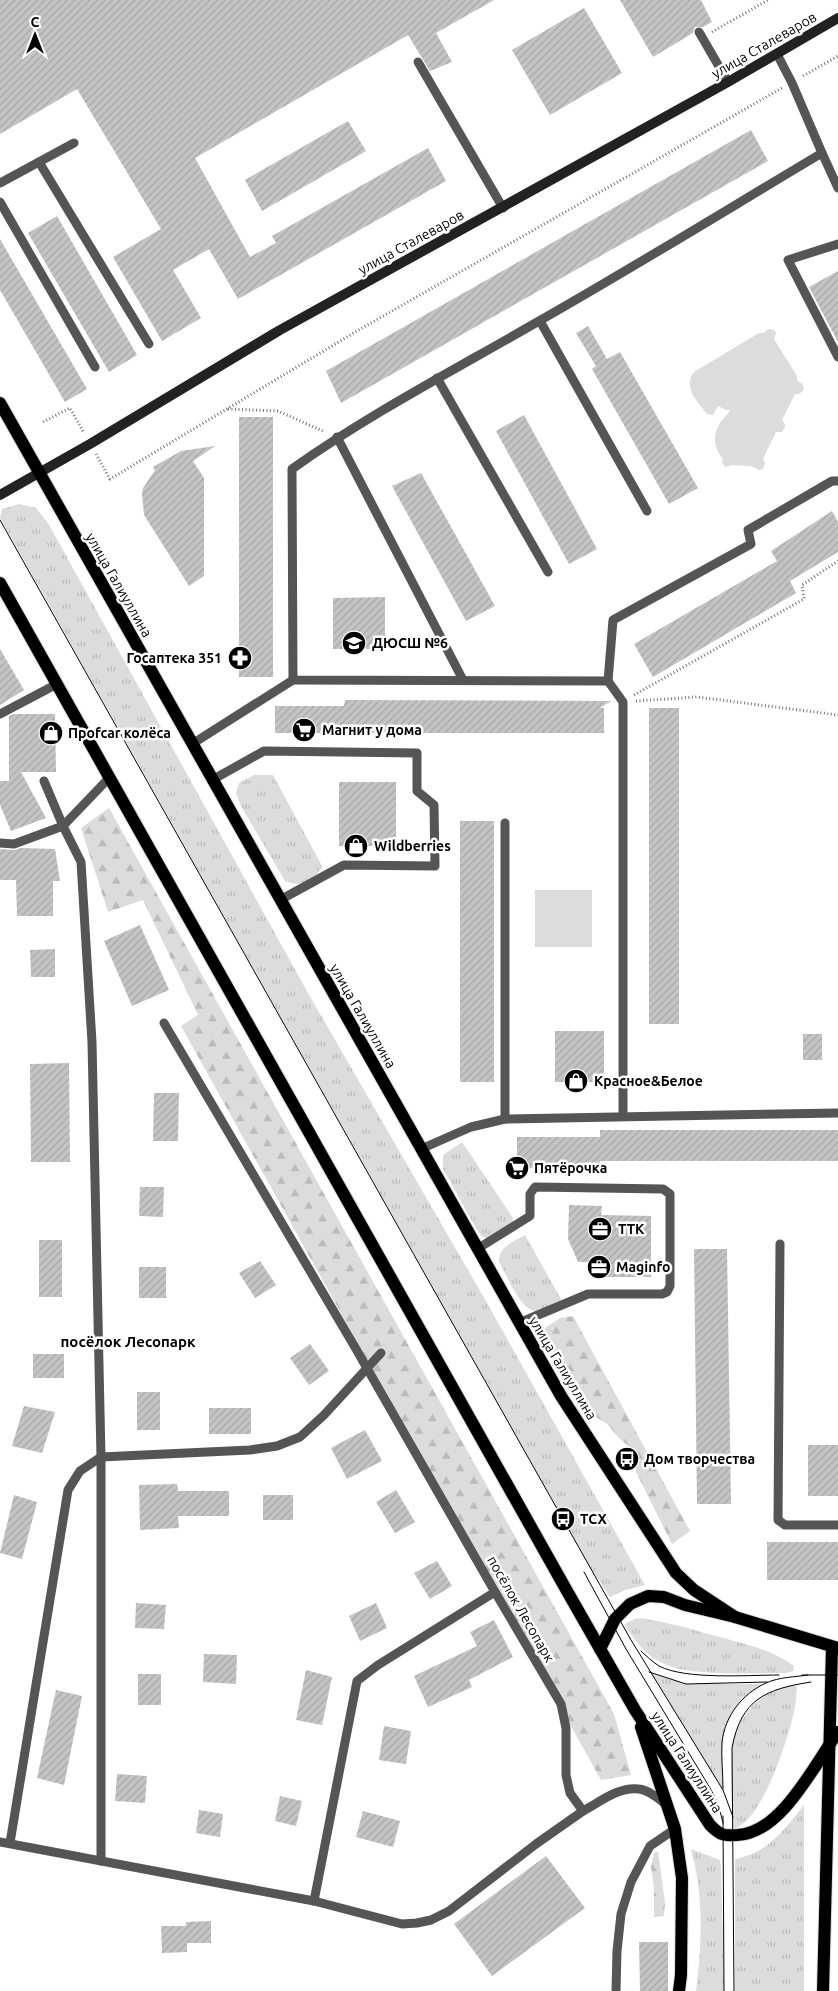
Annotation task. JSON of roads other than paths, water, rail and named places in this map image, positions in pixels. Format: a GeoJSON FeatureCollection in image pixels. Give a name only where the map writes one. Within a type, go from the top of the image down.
{"type":"FeatureCollection","features":[{"type":"Feature","properties":{"kind":"main road","name":"улица Сталеваров"},"geometry":{"type":"LineString","coordinates":[[0,495],[90,444],[280,330],[503,208],[838,18]]}},
{"type":"Feature","properties":{"kind":"main road","name":"улица Галиуллина"},"geometry":{"type":"LineString","coordinates":[[0,403],[560,1396],[676,1573],[694,1590],[735,1617]]}},
{"type":"Feature","properties":{"kind":"main road","name":"улица Галиуллина"},"geometry":{"type":"LineString","coordinates":[[0,583],[600,1649],[635,1710],[710,1825],[722,1835],[742,1835],[761,1829],[778,1816],[830,1743]]}},
{"type":"Feature","properties":{"kind":"main road","name":"улица Галиуллина"},"geometry":{"type":"LineString","coordinates":[[600,1649],[615,1619],[630,1604],[648,1596],[664,1597],[835,1648],[830,1743],[823,1991]]}},
{"type":"Feature","properties":{"kind":"main road"},"geometry":{"type":"LineString","coordinates":[[635,1710],[675,1828],[682,1878],[681,1975],[679,1991]]}},
{"type":"Feature","properties":{"kind":"main road"},"geometry":{"type":"LineString","coordinates":[[830,1743],[838,1732]]}},
{"type":"Feature","properties":{"kind":"lane"},"geometry":{"type":"LineString","coordinates":[[701,34],[728,82]]}},
{"type":"Feature","properties":{"kind":"lane"},"geometry":{"type":"LineString","coordinates":[[777,54],[792,83],[838,188]]}},
{"type":"Feature","properties":{"kind":"lane"},"geometry":{"type":"LineString","coordinates":[[418,62],[503,208]]}},
{"type":"Feature","properties":{"kind":"lane"},"geometry":{"type":"LineString","coordinates":[[0,183],[74,144]]}},
{"type":"Feature","properties":{"kind":"lane"},"geometry":{"type":"LineString","coordinates":[[293,680],[292,469],[336,437],[540,321],[822,153]]}},
{"type":"Feature","properties":{"kind":"lane"},"geometry":{"type":"LineString","coordinates":[[39,162],[149,344]]}},
{"type":"Feature","properties":{"kind":"lane"},"geometry":{"type":"LineString","coordinates":[[0,202],[95,367]]}},
{"type":"Feature","properties":{"kind":"lane"},"geometry":{"type":"LineString","coordinates":[[838,244],[788,260],[838,357]]}},
{"type":"Feature","properties":{"kind":"lane"},"geometry":{"type":"LineString","coordinates":[[540,321],[647,511]]}},
{"type":"Feature","properties":{"kind":"lane"},"geometry":{"type":"LineString","coordinates":[[437,378],[548,572]]}},
{"type":"Feature","properties":{"kind":"lane"},"geometry":{"type":"LineString","coordinates":[[336,437],[463,680]]}},
{"type":"Feature","properties":{"kind":"lane"},"geometry":{"type":"LineString","coordinates":[[623,1116],[623,702],[608,681],[613,620],[751,544],[748,530],[832,481],[838,480]]}},
{"type":"Feature","properties":{"kind":"lane"},"geometry":{"type":"LineString","coordinates":[[192,744],[293,680],[608,681]]}},
{"type":"Feature","properties":{"kind":"lane"},"geometry":{"type":"LineString","coordinates":[[0,714],[57,684]]}},
{"type":"Feature","properties":{"kind":"lane"},"geometry":{"type":"LineString","coordinates":[[212,780],[264,751],[417,753],[417,791],[434,805],[434,866],[344,865],[280,900]]}},
{"type":"Feature","properties":{"kind":"lane"},"geometry":{"type":"LineString","coordinates":[[0,843],[14,844],[63,826],[109,778]]}},
{"type":"Feature","properties":{"kind":"lane"},"geometry":{"type":"LineString","coordinates":[[44,781],[81,862],[92,1042],[101,1457],[101,1861]]}},
{"type":"Feature","properties":{"kind":"lane"},"geometry":{"type":"LineString","coordinates":[[505,823],[506,1119]]}},
{"type":"Feature","properties":{"kind":"lane","name":"посёлок Лесопарк"},"geometry":{"type":"LineString","coordinates":[[164,1023],[356,1349],[494,1592],[561,1704],[566,1728],[566,1775],[570,1793],[584,1811]]}},
{"type":"Feature","properties":{"kind":"lane"},"geometry":{"type":"LineString","coordinates":[[421,1149],[471,1127],[506,1119],[838,1113]]}},
{"type":"Feature","properties":{"kind":"lane"},"geometry":{"type":"LineString","coordinates":[[477,1248],[530,1216],[530,1194],[535,1187],[663,1189],[670,1194],[670,1286],[668,1292],[662,1294],[588,1294],[519,1323]]}},
{"type":"Feature","properties":{"kind":"lane"},"geometry":{"type":"LineString","coordinates":[[780,1244],[777,1517],[779,1522],[785,1525],[838,1525]]}},
{"type":"Feature","properties":{"kind":"lane"},"geometry":{"type":"LineString","coordinates":[[10,1843],[68,1490],[80,1471],[101,1457],[250,1450],[277,1446],[300,1437],[367,1370],[381,1353]]}},
{"type":"Feature","properties":{"kind":"lane"},"geometry":{"type":"LineString","coordinates":[[314,1902],[357,1681],[378,1665],[494,1592]]}},
{"type":"Feature","properties":{"kind":"lane"},"geometry":{"type":"LineString","coordinates":[[0,1842],[314,1902],[402,1924],[431,1920],[449,1911],[536,1844],[584,1811],[614,1794],[640,1789],[652,1794],[667,1805]]}},
{"type":"Feature","properties":{"kind":"lane"},"geometry":{"type":"LineString","coordinates":[[616,1991],[617,1951],[621,1914],[631,1882],[650,1846],[675,1828]]}},
{"type":"Feature","properties":{"kind":"tram line"},"geometry":{"type":"LineString","coordinates":[[0,520],[631,1640],[723,1790],[733,1817]]}},
{"type":"Feature","properties":{"kind":"tram line"},"geometry":{"type":"LineString","coordinates":[[584,1572],[626,1649],[710,1788],[718,1803],[723,1823]]}},
{"type":"Feature","properties":{"kind":"tram line"},"geometry":{"type":"LineString","coordinates":[[641,1651],[659,1666],[685,1673],[718,1676],[779,1675]]}},
{"type":"Feature","properties":{"kind":"tram line"},"geometry":{"type":"LineString","coordinates":[[649,1672],[686,1684],[767,1682]]}},
{"type":"Feature","properties":{"kind":"tram line"},"geometry":{"type":"LineString","coordinates":[[802,1675],[838,1675]]}},
{"type":"Feature","properties":{"kind":"tram line"},"geometry":{"type":"LineString","coordinates":[[723,1789],[722,1742],[727,1723],[736,1707],[749,1693],[766,1683],[782,1678],[808,1675]]}},
{"type":"Feature","properties":{"kind":"tram line"},"geometry":{"type":"LineString","coordinates":[[734,1991],[732,1748],[736,1731],[749,1707],[758,1699],[781,1688],[811,1682]]}},
{"type":"Feature","properties":{"kind":"tram line"},"geometry":{"type":"LineString","coordinates":[[723,1816],[724,1991]]}},
{"type":"Feature","properties":{"kind":"place","name":"ДЮСШ №6"},"geometry":{"type":"Point","coordinates":[354,643]}},
{"type":"Feature","properties":{"kind":"place","name":"Госаптека 351"},"geometry":{"type":"Point","coordinates":[240,658]}},
{"type":"Feature","properties":{"kind":"place","name":"Магнит у дома"},"geometry":{"type":"Point","coordinates":[304,730]}},
{"type":"Feature","properties":{"kind":"place","name":"Проfcar колёса"},"geometry":{"type":"Point","coordinates":[51,733]}},
{"type":"Feature","properties":{"kind":"place","name":"Wildberries"},"geometry":{"type":"Point","coordinates":[356,846]}},
{"type":"Feature","properties":{"kind":"place","name":"Красное&Белое"},"geometry":{"type":"Point","coordinates":[576,1081]}},
{"type":"Feature","properties":{"kind":"place","name":"Пятёрочка"},"geometry":{"type":"Point","coordinates":[517,1168]}},
{"type":"Feature","properties":{"kind":"place","name":"ТТК"},"geometry":{"type":"Point","coordinates":[600,1229]}},
{"type":"Feature","properties":{"kind":"place","name":"Maginfo"},"geometry":{"type":"Point","coordinates":[599,1267]}},
{"type":"Feature","properties":{"kind":"place","name":"Дом творчества"},"geometry":{"type":"Point","coordinates":[627,1459]}},
{"type":"Feature","properties":{"kind":"place","name":"ТСХ"},"geometry":{"type":"Point","coordinates":[563,1519]}},
{"type":"Feature","properties":{"kind":"district","name":"посёлок Лесопарк"},"geometry":{"type":"Point","coordinates":[128,1341]}}]}
